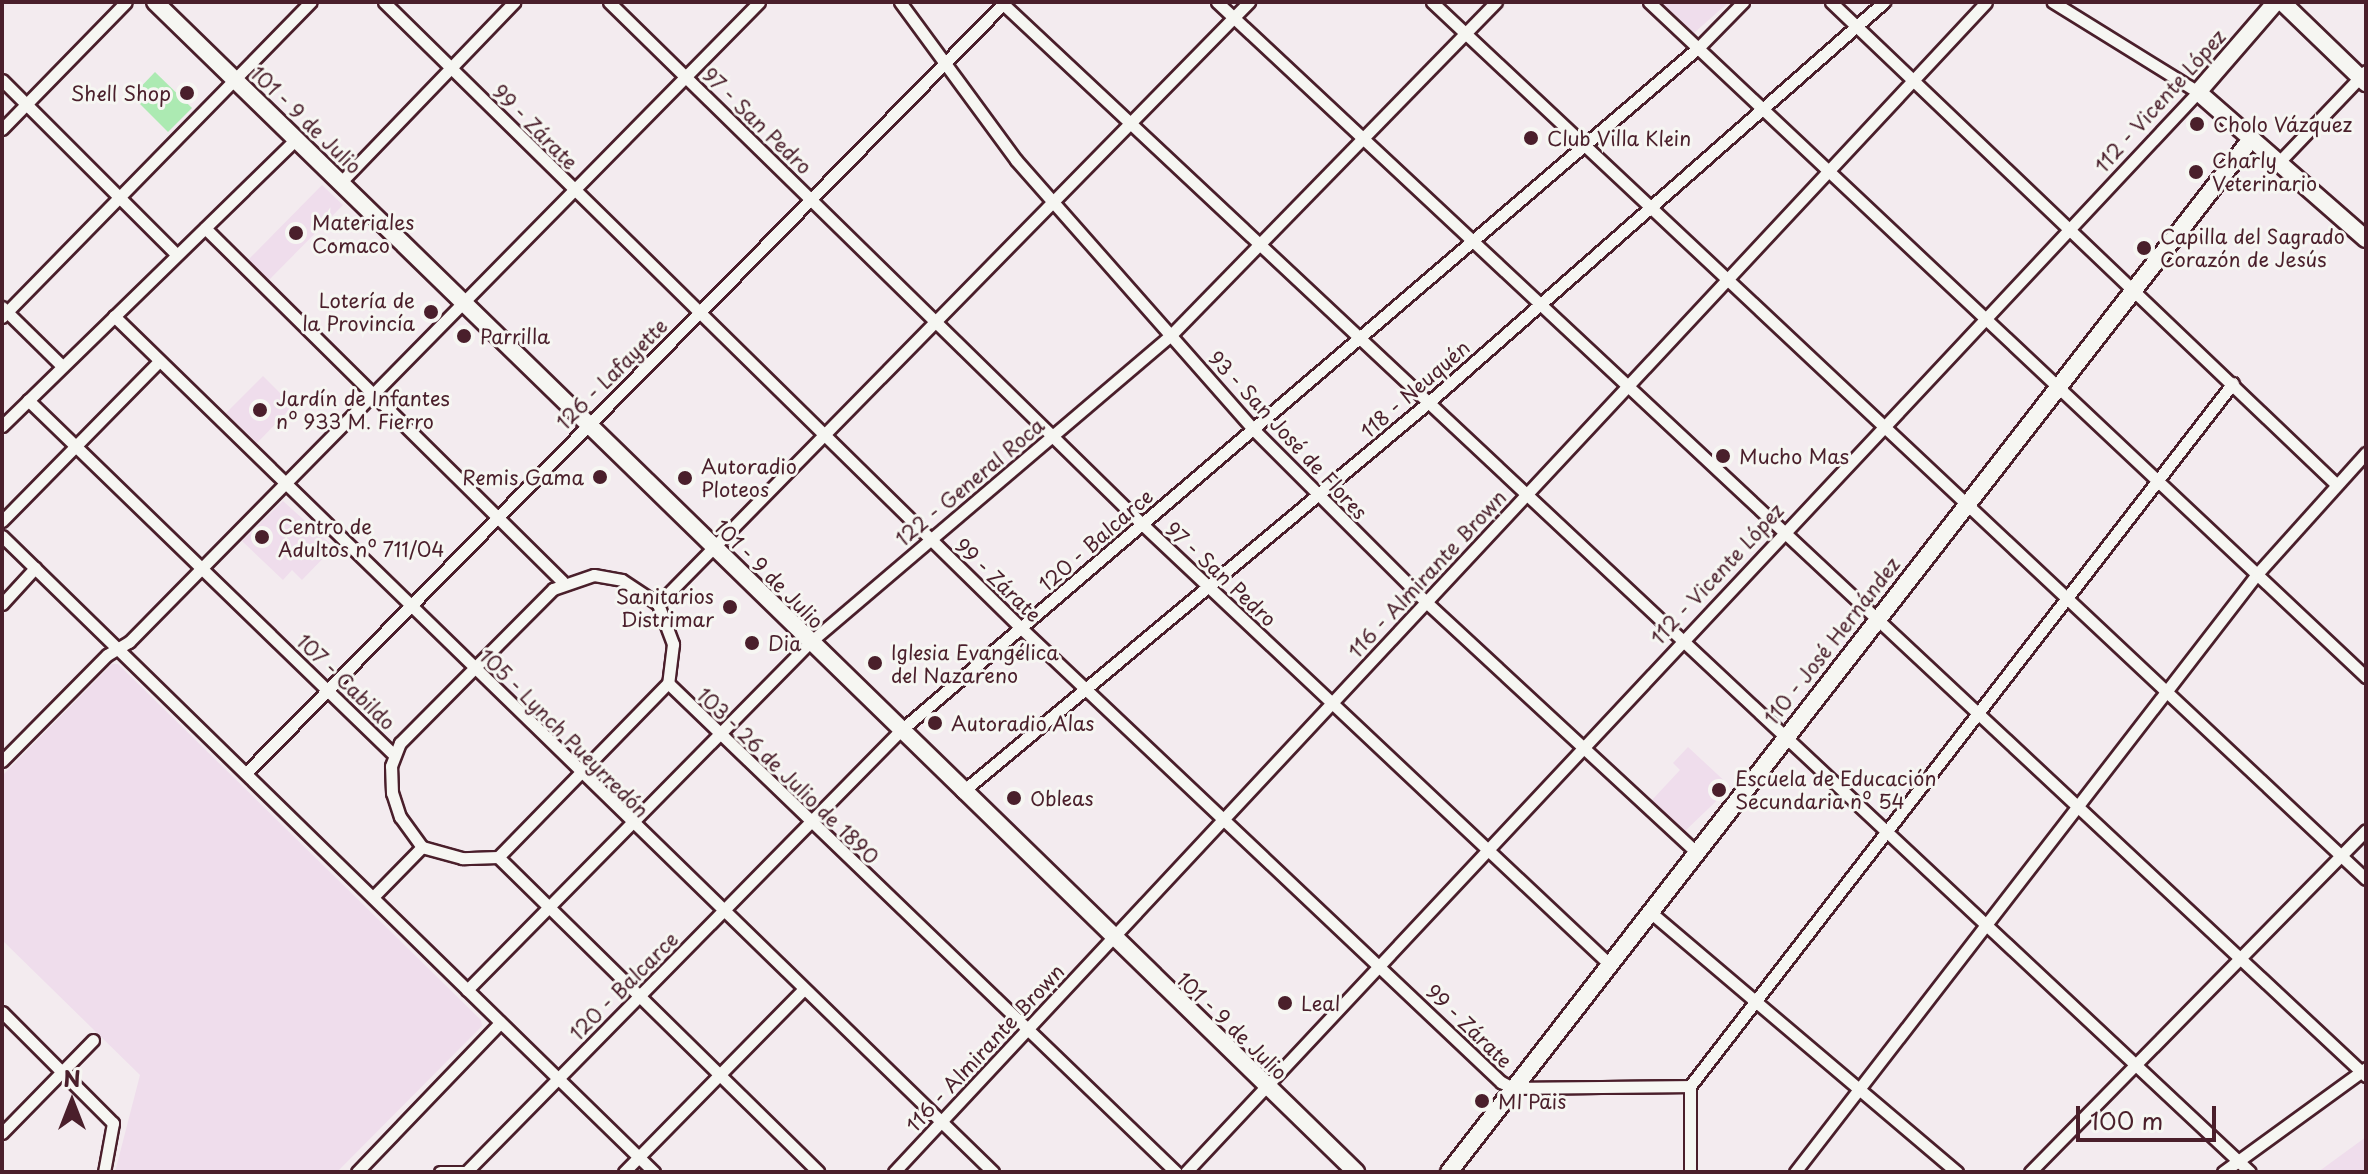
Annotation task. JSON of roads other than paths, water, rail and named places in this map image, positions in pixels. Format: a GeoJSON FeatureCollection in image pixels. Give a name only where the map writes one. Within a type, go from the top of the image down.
{"type":"FeatureCollection","features":[{"type":"Feature","properties":{"kind":"street"},"geometry":{"type":"LineString","coordinates":[[2,129],[126,2]]}},
{"type":"Feature","properties":{"kind":"street","name":"101 - 9 de Julio"},"geometry":{"type":"LineString","coordinates":[[155,2],[809,643],[1356,1172]]}},
{"type":"Feature","properties":{"kind":"street"},"geometry":{"type":"LineString","coordinates":[[62,366],[4,311],[310,2]]}},
{"type":"Feature","properties":{"kind":"street","name":"99 - Zárate"},"geometry":{"type":"LineString","coordinates":[[384,2],[1021,628],[1513,1088],[1690,1086]]}},
{"type":"Feature","properties":{"kind":"street"},"geometry":{"type":"LineString","coordinates":[[341,182],[514,2]]}},
{"type":"Feature","properties":{"kind":"street","name":"97 - San Pedro"},"geometry":{"type":"LineString","coordinates":[[609,2],[1142,524],[1608,963]]}},
{"type":"Feature","properties":{"kind":"street"},"geometry":{"type":"LineString","coordinates":[[2,761],[287,484],[759,2]]}},
{"type":"Feature","properties":{"kind":"street","name":"93 - San José de Flores"},"geometry":{"type":"LineString","coordinates":[[900,2],[1005,147],[1253,429],[1316,496],[1425,601],[1695,851]]}},
{"type":"Feature","properties":{"kind":"street"},"geometry":{"type":"LineString","coordinates":[[1217,2],[1782,534],[1977,711],[2238,960],[2364,1072],[2223,1172]]}},
{"type":"Feature","properties":{"kind":"street"},"geometry":{"type":"LineString","coordinates":[[393,754],[472,668],[562,581],[610,576],[658,604],[1249,2]]}},
{"type":"Feature","properties":{"kind":"street"},"geometry":{"type":"LineString","coordinates":[[1432,2],[1886,424],[2366,879]]}},
{"type":"Feature","properties":{"kind":"street","name":"122 - General Roca"},"geometry":{"type":"LineString","coordinates":[[467,990],[809,643],[1171,335],[1496,2]]}},
{"type":"Feature","properties":{"kind":"street"},"geometry":{"type":"LineString","coordinates":[[1649,2],[2366,677]]}},
{"type":"Feature","properties":{"kind":"street","name":"120 - Balcarce"},"geometry":{"type":"LineString","coordinates":[[469,1171],[900,731],[1699,47],[1743,2]]}},
{"type":"Feature","properties":{"kind":"street"},"geometry":{"type":"LineString","coordinates":[[1831,2],[2134,286],[2336,484]]}},
{"type":"Feature","properties":{"kind":"street","name":"118 - Neuquén"},"geometry":{"type":"LineString","coordinates":[[962,792],[1429,402],[1884,2]]}},
{"type":"Feature","properties":{"kind":"street","name":"116 - Almirante Brown"},"geometry":{"type":"LineString","coordinates":[[894,1172],[1986,2]]}},
{"type":"Feature","properties":{"kind":"street"},"geometry":{"type":"LineString","coordinates":[[2053,2],[2198,92],[2366,239]]}},
{"type":"Feature","properties":{"kind":"street"},"geometry":{"type":"LineString","coordinates":[[2279,2],[2364,77],[2279,162]]}},
{"type":"Feature","properties":{"kind":"street","name":"112 - Vicente López"},"geometry":{"type":"LineString","coordinates":[[1186,1172],[2279,2]]}},
{"type":"Feature","properties":{"kind":"street"},"geometry":{"type":"LineString","coordinates":[[1003,3],[2250,1172]]}},
{"type":"Feature","properties":{"kind":"street","name":"126 - Lafayette"},"geometry":{"type":"LineString","coordinates":[[246,773],[1003,3]]}},
{"type":"Feature","properties":{"kind":"street"},"geometry":{"type":"LineString","coordinates":[[2,80],[177,255]]}},
{"type":"Feature","properties":{"kind":"street"},"geometry":{"type":"LineString","coordinates":[[2,426],[297,138]]}},
{"type":"Feature","properties":{"kind":"street","name":"110 - José Hernández"},"geometry":{"type":"LineString","coordinates":[[1449,1172],[1784,735],[2252,138]]}},
{"type":"Feature","properties":{"kind":"street"},"geometry":{"type":"LineString","coordinates":[[205,228],[562,581]]}},
{"type":"Feature","properties":{"kind":"street","name":"105 - Lynch Pueyrredón"},"geometry":{"type":"LineString","coordinates":[[114,316],[579,774],[993,1172]]}},
{"type":"Feature","properties":{"kind":"street"},"geometry":{"type":"LineString","coordinates":[[2,521],[159,361]]}},
{"type":"Feature","properties":{"kind":"street"},"geometry":{"type":"LineString","coordinates":[[1690,1172],[1690,1086],[1885,827],[2233,383]]}},
{"type":"Feature","properties":{"kind":"street","name":"107 - Cabildo"},"geometry":{"type":"LineString","coordinates":[[28,400],[393,754],[395,805],[422,847]]}},
{"type":"Feature","properties":{"kind":"street"},"geometry":{"type":"LineString","coordinates":[[1795,1172],[1988,927],[2257,574],[2366,453]]}},
{"type":"Feature","properties":{"kind":"street"},"geometry":{"type":"LineString","coordinates":[[2,536],[654,1172]]}},
{"type":"Feature","properties":{"kind":"street"},"geometry":{"type":"LineString","coordinates":[[2,604],[35,568]]}},
{"type":"Feature","properties":{"kind":"street","name":"103 - 26 de Julio de 1890"},"geometry":{"type":"LineString","coordinates":[[658,604],[673,644],[668,683],[810,825],[1176,1172]]}},
{"type":"Feature","properties":{"kind":"street"},"geometry":{"type":"LineString","coordinates":[[373,897],[422,847],[462,858],[498,857],[668,683]]}},
{"type":"Feature","properties":{"kind":"street"},"geometry":{"type":"LineString","coordinates":[[2030,1172],[2366,830]]}},
{"type":"Feature","properties":{"kind":"street"},"geometry":{"type":"LineString","coordinates":[[498,857],[818,1172]]}},
{"type":"Feature","properties":{"kind":"street"},"geometry":{"type":"LineString","coordinates":[[1649,911],[1957,1172]]}},
{"type":"Feature","properties":{"kind":"street"},"geometry":{"type":"LineString","coordinates":[[624,1172],[802,991]]}},
{"type":"Feature","properties":{"kind":"street"},"geometry":{"type":"LineString","coordinates":[[2,1012],[113,1123],[104,1172]]}},
{"type":"Feature","properties":{"kind":"street"},"geometry":{"type":"LineString","coordinates":[[357,1172],[500,1023]]}},
{"type":"Feature","properties":{"kind":"street"},"geometry":{"type":"LineString","coordinates":[[2,1133],[93,1040]]}},
{"type":"Feature","properties":{"kind":"street"},"geometry":{"type":"LineString","coordinates":[[440,1172],[469,1171]]}},
{"type":"Feature","properties":{"kind":"place","name":"Shell Shop"},"geometry":{"type":"Point","coordinates":[187,93]}},
{"type":"Feature","properties":{"kind":"place","name":"Cholo Vázquez"},"geometry":{"type":"Point","coordinates":[2197,124]}},
{"type":"Feature","properties":{"kind":"place","name":"Club Villa Klein"},"geometry":{"type":"Point","coordinates":[1531,138]}},
{"type":"Feature","properties":{"kind":"place","name":"Charly Veterinario"},"geometry":{"type":"Point","coordinates":[2196,172]}},
{"type":"Feature","properties":{"kind":"place","name":"Materiales Comaco"},"geometry":{"type":"Point","coordinates":[296,233]}},
{"type":"Feature","properties":{"kind":"place","name":"Capilla del Sagrado Corazón de Jesús"},"geometry":{"type":"Point","coordinates":[2144,248]}},
{"type":"Feature","properties":{"kind":"place","name":"Lotería de la Provincía"},"geometry":{"type":"Point","coordinates":[431,312]}},
{"type":"Feature","properties":{"kind":"place","name":"Parrilla"},"geometry":{"type":"Point","coordinates":[464,336]}},
{"type":"Feature","properties":{"kind":"place","name":"Jardín de Infantes nº 933 M. Fierro"},"geometry":{"type":"Point","coordinates":[260,410]}},
{"type":"Feature","properties":{"kind":"place","name":"Mucho Mas"},"geometry":{"type":"Point","coordinates":[1723,456]}},
{"type":"Feature","properties":{"kind":"place","name":"Remis Gama"},"geometry":{"type":"Point","coordinates":[600,477]}},
{"type":"Feature","properties":{"kind":"place","name":"Autoradio Ploteos"},"geometry":{"type":"Point","coordinates":[685,478]}},
{"type":"Feature","properties":{"kind":"place","name":"Centro de Adultos nº 711/04"},"geometry":{"type":"Point","coordinates":[262,537]}},
{"type":"Feature","properties":{"kind":"place","name":"Sanitarios Distrimar"},"geometry":{"type":"Point","coordinates":[730,607]}},
{"type":"Feature","properties":{"kind":"place","name":"Dia"},"geometry":{"type":"Point","coordinates":[752,643]}},
{"type":"Feature","properties":{"kind":"place","name":"Iglesia Evangélica del Nazareno"},"geometry":{"type":"Point","coordinates":[875,663]}},
{"type":"Feature","properties":{"kind":"place","name":"Autoradio Alas"},"geometry":{"type":"Point","coordinates":[935,723]}},
{"type":"Feature","properties":{"kind":"place","name":"Escuela de Educación Secundaria nº 54"},"geometry":{"type":"Point","coordinates":[1719,790]}},
{"type":"Feature","properties":{"kind":"place","name":"Obleas"},"geometry":{"type":"Point","coordinates":[1014,798]}},
{"type":"Feature","properties":{"kind":"place","name":"Leal"},"geometry":{"type":"Point","coordinates":[1285,1003]}},
{"type":"Feature","properties":{"kind":"place","name":"MI Pais"},"geometry":{"type":"Point","coordinates":[1482,1101]}}]}
